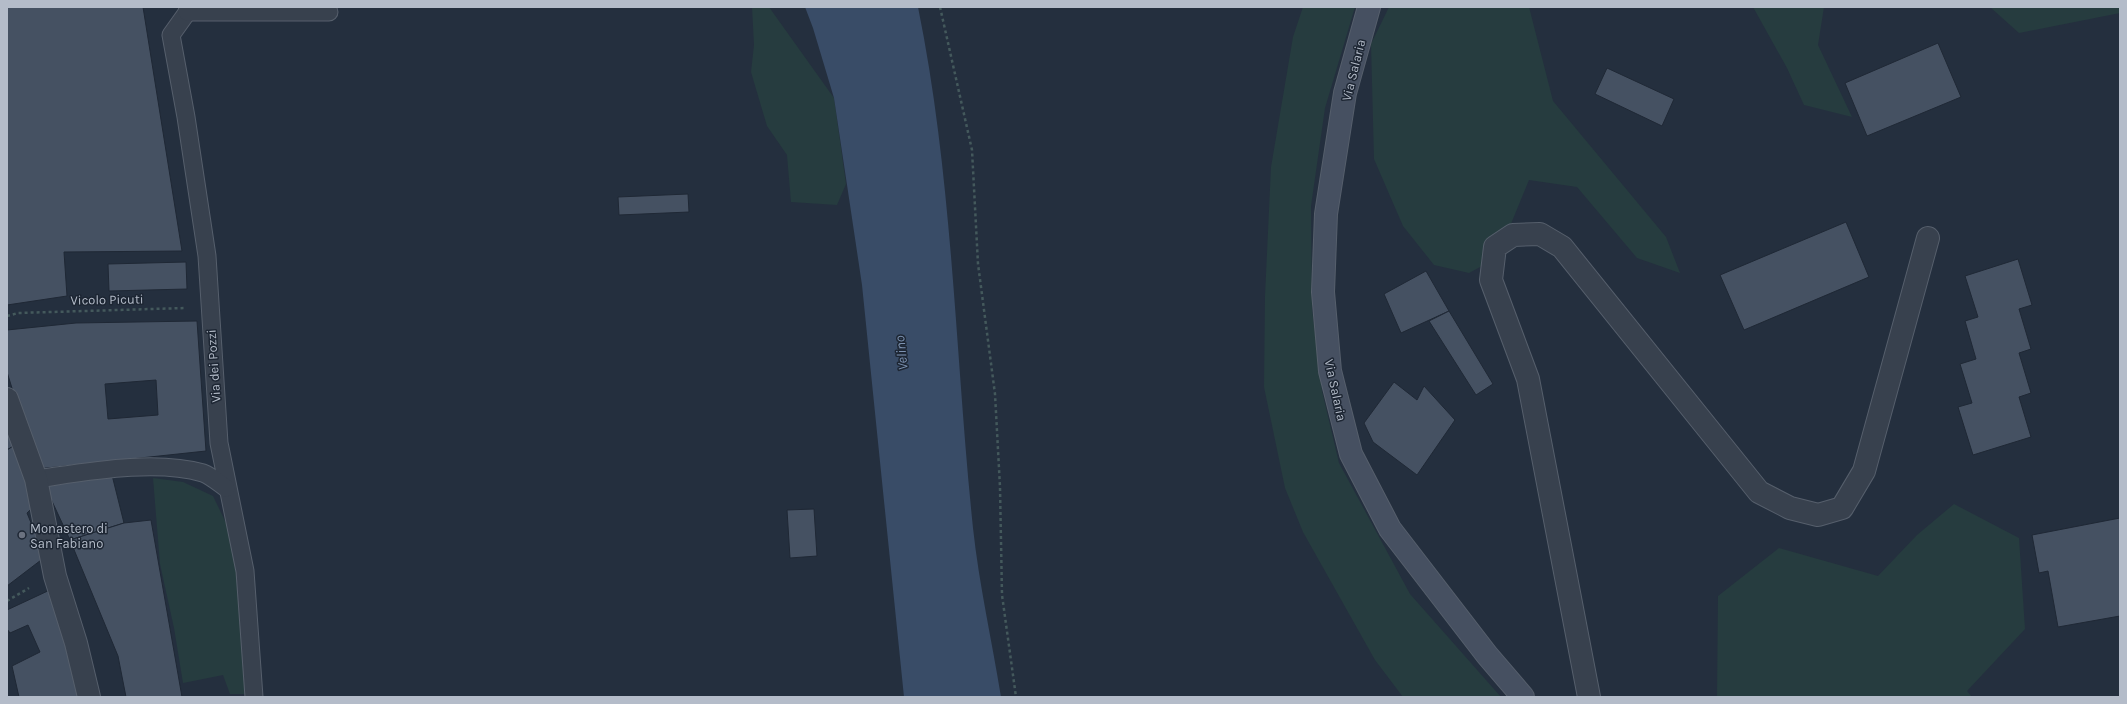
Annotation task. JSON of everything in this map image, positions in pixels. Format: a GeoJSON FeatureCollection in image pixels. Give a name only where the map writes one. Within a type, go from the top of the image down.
{"type":"FeatureCollection","features":[{"type":"Feature","properties":{"kind":"main road","name":"Via Salaria"},"geometry":{"type":"LineString","coordinates":[[1369,7],[1345,93],[1326,214],[1323,292],[1330,370],[1351,454],[1390,529],[1487,655],[1523,697]]}},
{"type":"Feature","properties":{"kind":"street"},"geometry":{"type":"LineString","coordinates":[[1589,697],[1528,380],[1491,280],[1495,247],[1513,235],[1540,234],[1562,246],[1759,492],[1790,508],[1818,515],[1842,508],[1864,471],[1928,238]]}},
{"type":"Feature","properties":{"kind":"street"},"geometry":{"type":"LineString","coordinates":[[7,399],[36,479],[55,576],[76,643],[89,697]]}},
{"type":"Feature","properties":{"kind":"lane"},"geometry":{"type":"LineString","coordinates":[[189,10],[329,12]]}},
{"type":"Feature","properties":{"kind":"lane","name":"Via dei Pozzi"},"geometry":{"type":"LineString","coordinates":[[189,10],[171,35],[186,117],[207,256],[209,307],[219,443],[226,488],[245,571],[254,697]]}},
{"type":"Feature","properties":{"kind":"lane"},"geometry":{"type":"LineString","coordinates":[[36,479],[154,466],[204,474],[226,488]]}},
{"type":"Feature","properties":{"kind":"path"},"geometry":{"type":"LineString","coordinates":[[940,7],[972,150],[978,264],[995,394],[1002,595],[1016,697]]}},
{"type":"Feature","properties":{"kind":"path","name":"Vicolo Picuti"},"geometry":{"type":"LineString","coordinates":[[7,316],[18,313],[79,310],[209,307]]}},
{"type":"Feature","properties":{"kind":"path"},"geometry":{"type":"LineString","coordinates":[[7,601],[31,586]]}},
{"type":"Feature","properties":{"kind":"green space"},"geometry":{"type":"Polygon","coordinates":[[[752,7],[769,7],[834,98],[846,184],[837,205],[791,202],[787,155],[767,126],[751,72],[754,45],[752,7]]]}},
{"type":"Feature","properties":{"kind":"green space"},"geometry":{"type":"Polygon","coordinates":[[[1303,7],[1355,7],[1325,108],[1311,206],[1312,309],[1322,391],[1339,463],[1410,594],[1501,697],[1403,697],[1375,660],[1303,532],[1285,488],[1264,387],[1265,296],[1271,167],[1293,37],[1303,7]]]}},
{"type":"Feature","properties":{"kind":"green space"},"geometry":{"type":"Polygon","coordinates":[[[1389,7],[1529,7],[1553,101],[1666,237],[1680,273],[1637,258],[1577,187],[1529,180],[1497,258],[1469,273],[1434,265],[1403,226],[1374,159],[1371,44],[1389,7]]]}},
{"type":"Feature","properties":{"kind":"green space"},"geometry":{"type":"Polygon","coordinates":[[[1753,7],[1824,7],[1818,45],[1852,117],[1804,105],[1787,68],[1753,7]]]}},
{"type":"Feature","properties":{"kind":"green space"},"geometry":{"type":"Polygon","coordinates":[[[1990,7],[2120,7],[2120,13],[2019,33],[1990,7]]]}},
{"type":"Feature","properties":{"kind":"green space"},"geometry":{"type":"Polygon","coordinates":[[[153,478],[183,482],[213,496],[226,523],[235,550],[247,694],[230,694],[223,675],[183,683],[174,628],[160,564],[153,478]]]}},
{"type":"Feature","properties":{"kind":"green space"},"geometry":{"type":"Polygon","coordinates":[[[1954,504],[2019,538],[2025,629],[1967,691],[1972,697],[1717,697],[1718,596],[1779,548],[1878,576],[1917,535],[1954,504]]]}},
{"type":"Feature","properties":{"kind":"water","name":"Velino"},"geometry":{"type":"Polygon","coordinates":[[[805,7],[918,7],[930,72],[946,202],[973,528],[982,591],[1001,697],[904,697],[862,285],[834,98],[813,28],[805,7]]]}},
{"type":"Feature","properties":{"kind":"building"},"geometry":{"type":"Polygon","coordinates":[[[7,7],[143,7],[182,251],[64,252],[67,296],[7,305],[7,7]]]}},
{"type":"Feature","properties":{"kind":"building"},"geometry":{"type":"Polygon","coordinates":[[[1938,43],[1961,97],[1867,136],[1845,83],[1938,43]]]}},
{"type":"Feature","properties":{"kind":"building"},"geometry":{"type":"Polygon","coordinates":[[[1607,68],[1674,99],[1662,126],[1595,94],[1607,68]]]}},
{"type":"Feature","properties":{"kind":"building"},"geometry":{"type":"Polygon","coordinates":[[[688,194],[689,212],[619,215],[618,197],[688,194]]]}},
{"type":"Feature","properties":{"kind":"building"},"geometry":{"type":"Polygon","coordinates":[[[1846,222],[1869,277],[1744,330],[1720,275],[1846,222]]]}},
{"type":"Feature","properties":{"kind":"building"},"geometry":{"type":"Polygon","coordinates":[[[2018,259],[2032,305],[2019,309],[2031,349],[2019,353],[2031,393],[2019,397],[2031,437],[1973,455],[1958,407],[1972,403],[1960,364],[1976,359],[1965,321],[1978,317],[1965,276],[2018,259]]]}},
{"type":"Feature","properties":{"kind":"building"},"geometry":{"type":"Polygon","coordinates":[[[186,262],[187,289],[109,291],[108,264],[186,262]]]}},
{"type":"Feature","properties":{"kind":"building"},"geometry":{"type":"Polygon","coordinates":[[[1426,271],[1449,311],[1401,333],[1384,294],[1426,271]]]}},
{"type":"Feature","properties":{"kind":"building"},"geometry":{"type":"Polygon","coordinates":[[[1449,311],[1493,384],[1476,395],[1429,321],[1449,311]]]}},
{"type":"Feature","properties":{"kind":"building"},"geometry":{"type":"Polygon","coordinates":[[[197,321],[206,451],[37,469],[7,372],[7,330],[76,323],[197,321]],[[156,380],[105,384],[108,419],[158,415],[156,380]]]}},
{"type":"Feature","properties":{"kind":"building"},"geometry":{"type":"Polygon","coordinates":[[[1394,382],[1417,400],[1424,386],[1455,420],[1417,475],[1373,442],[1364,423],[1394,382]]]}},
{"type":"Feature","properties":{"kind":"building"},"geometry":{"type":"Polygon","coordinates":[[[7,422],[15,445],[7,450],[7,422]]]}},
{"type":"Feature","properties":{"kind":"building","name":"Monastero di San Fabiano"},"geometry":{"type":"Polygon","coordinates":[[[15,445],[35,505],[27,513],[45,557],[7,586],[7,450],[15,445]]]}},
{"type":"Feature","properties":{"kind":"building"},"geometry":{"type":"Polygon","coordinates":[[[112,475],[124,523],[70,540],[44,484],[112,475]]]}},
{"type":"Feature","properties":{"kind":"building"},"geometry":{"type":"Polygon","coordinates":[[[814,509],[817,556],[790,558],[787,510],[814,509]]]}},
{"type":"Feature","properties":{"kind":"building"},"geometry":{"type":"Polygon","coordinates":[[[2120,518],[2120,616],[2058,627],[2048,571],[2039,573],[2032,535],[2120,518]]]}},
{"type":"Feature","properties":{"kind":"building"},"geometry":{"type":"Polygon","coordinates":[[[151,520],[182,697],[126,697],[118,656],[70,540],[124,523],[151,520]]]}},
{"type":"Feature","properties":{"kind":"building"},"geometry":{"type":"Polygon","coordinates":[[[52,589],[80,697],[19,697],[12,666],[40,652],[28,625],[10,633],[7,629],[7,610],[52,589]]]}},
{"type":"Feature","properties":{"kind":"place","name":"Monastero di San Fabiano"},"geometry":{"type":"Point","coordinates":[22,535]}}]}
